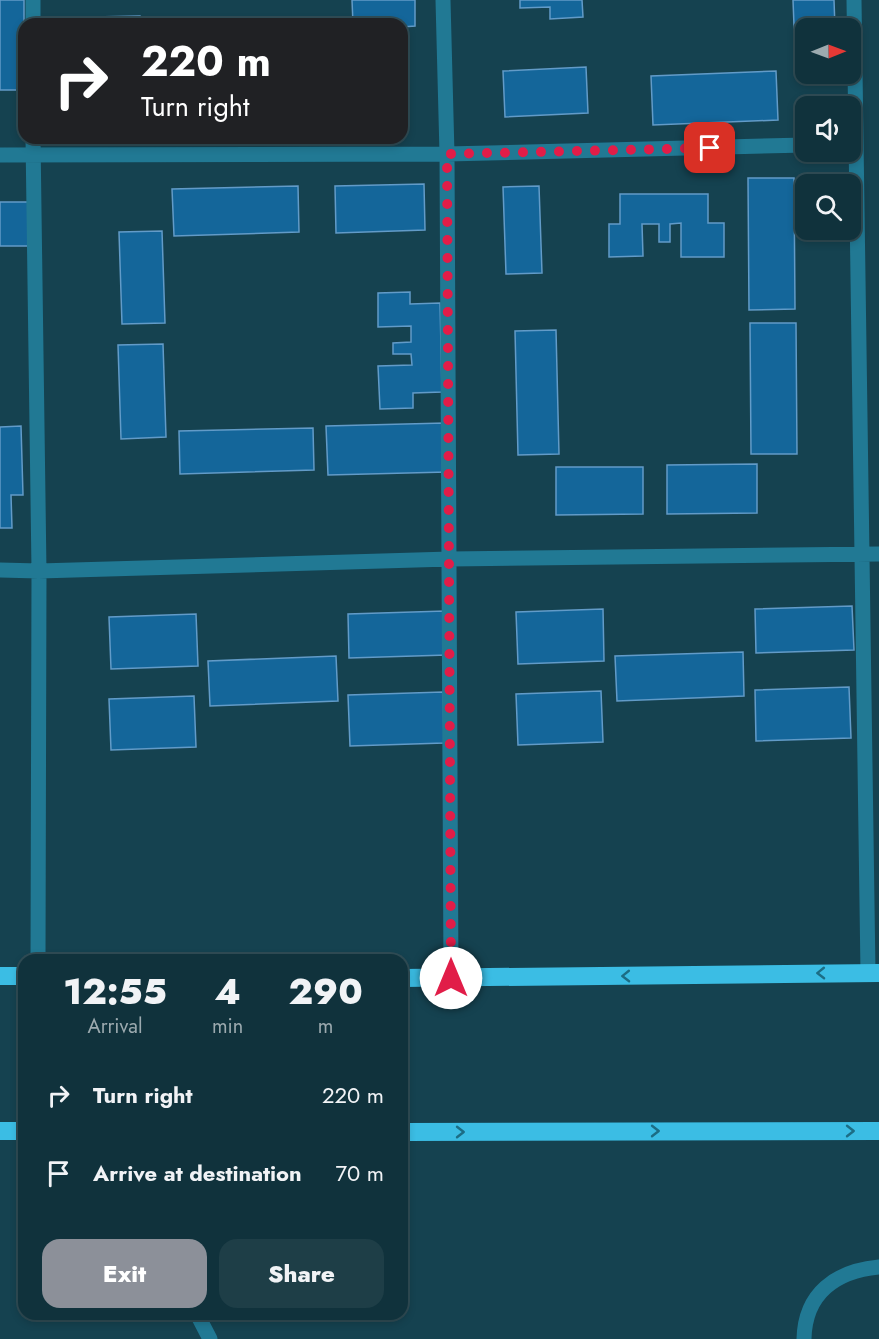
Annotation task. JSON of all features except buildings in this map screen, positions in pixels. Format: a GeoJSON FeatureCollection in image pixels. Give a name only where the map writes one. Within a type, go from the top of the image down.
{"type":"FeatureCollection","features":[{"type":"Feature","properties":{"kind":"highway"},"geometry":{"type":"LineString","coordinates":[[408,978],[873,973]]}},
{"type":"Feature","properties":{"kind":"highway"},"geometry":{"type":"LineString","coordinates":[[0,976],[18,976]]}},
{"type":"Feature","properties":{"kind":"highway"},"geometry":{"type":"LineString","coordinates":[[0,1131],[18,1131]]}},
{"type":"Feature","properties":{"kind":"highway"},"geometry":{"type":"LineString","coordinates":[[408,1132],[879,1131]]}},
{"type":"Feature","properties":{"kind":"street"},"geometry":{"type":"LineString","coordinates":[[33,0],[33,18]]}},
{"type":"Feature","properties":{"kind":"street"},"geometry":{"type":"LineString","coordinates":[[443,0],[447,154],[451,978]]}},
{"type":"Feature","properties":{"kind":"street"},"geometry":{"type":"LineString","coordinates":[[853,96],[854,0]]}},
{"type":"Feature","properties":{"kind":"street"},"geometry":{"type":"LineString","coordinates":[[33,144],[39,571],[38,954]]}},
{"type":"Feature","properties":{"kind":"street"},"geometry":{"type":"LineString","coordinates":[[0,155],[447,154],[795,145]]}},
{"type":"Feature","properties":{"kind":"street"},"geometry":{"type":"LineString","coordinates":[[853,162],[861,553],[873,973]]}},
{"type":"Feature","properties":{"kind":"street"},"geometry":{"type":"LineString","coordinates":[[0,570],[39,571],[450,559],[879,554]]}},
{"type":"Feature","properties":{"kind":"street"},"geometry":{"type":"LineString","coordinates":[[804,1339],[805,1325],[813,1301],[828,1283],[862,1269],[879,1267]]}},
{"type":"Feature","properties":{"kind":"street"},"geometry":{"type":"LineString","coordinates":[[200,1320],[210,1339]]}},
{"type":"Feature","properties":{"kind":"route"},"geometry":{"type":"LineString","coordinates":[[451,978],[447,154],[710,148]]}}]}
